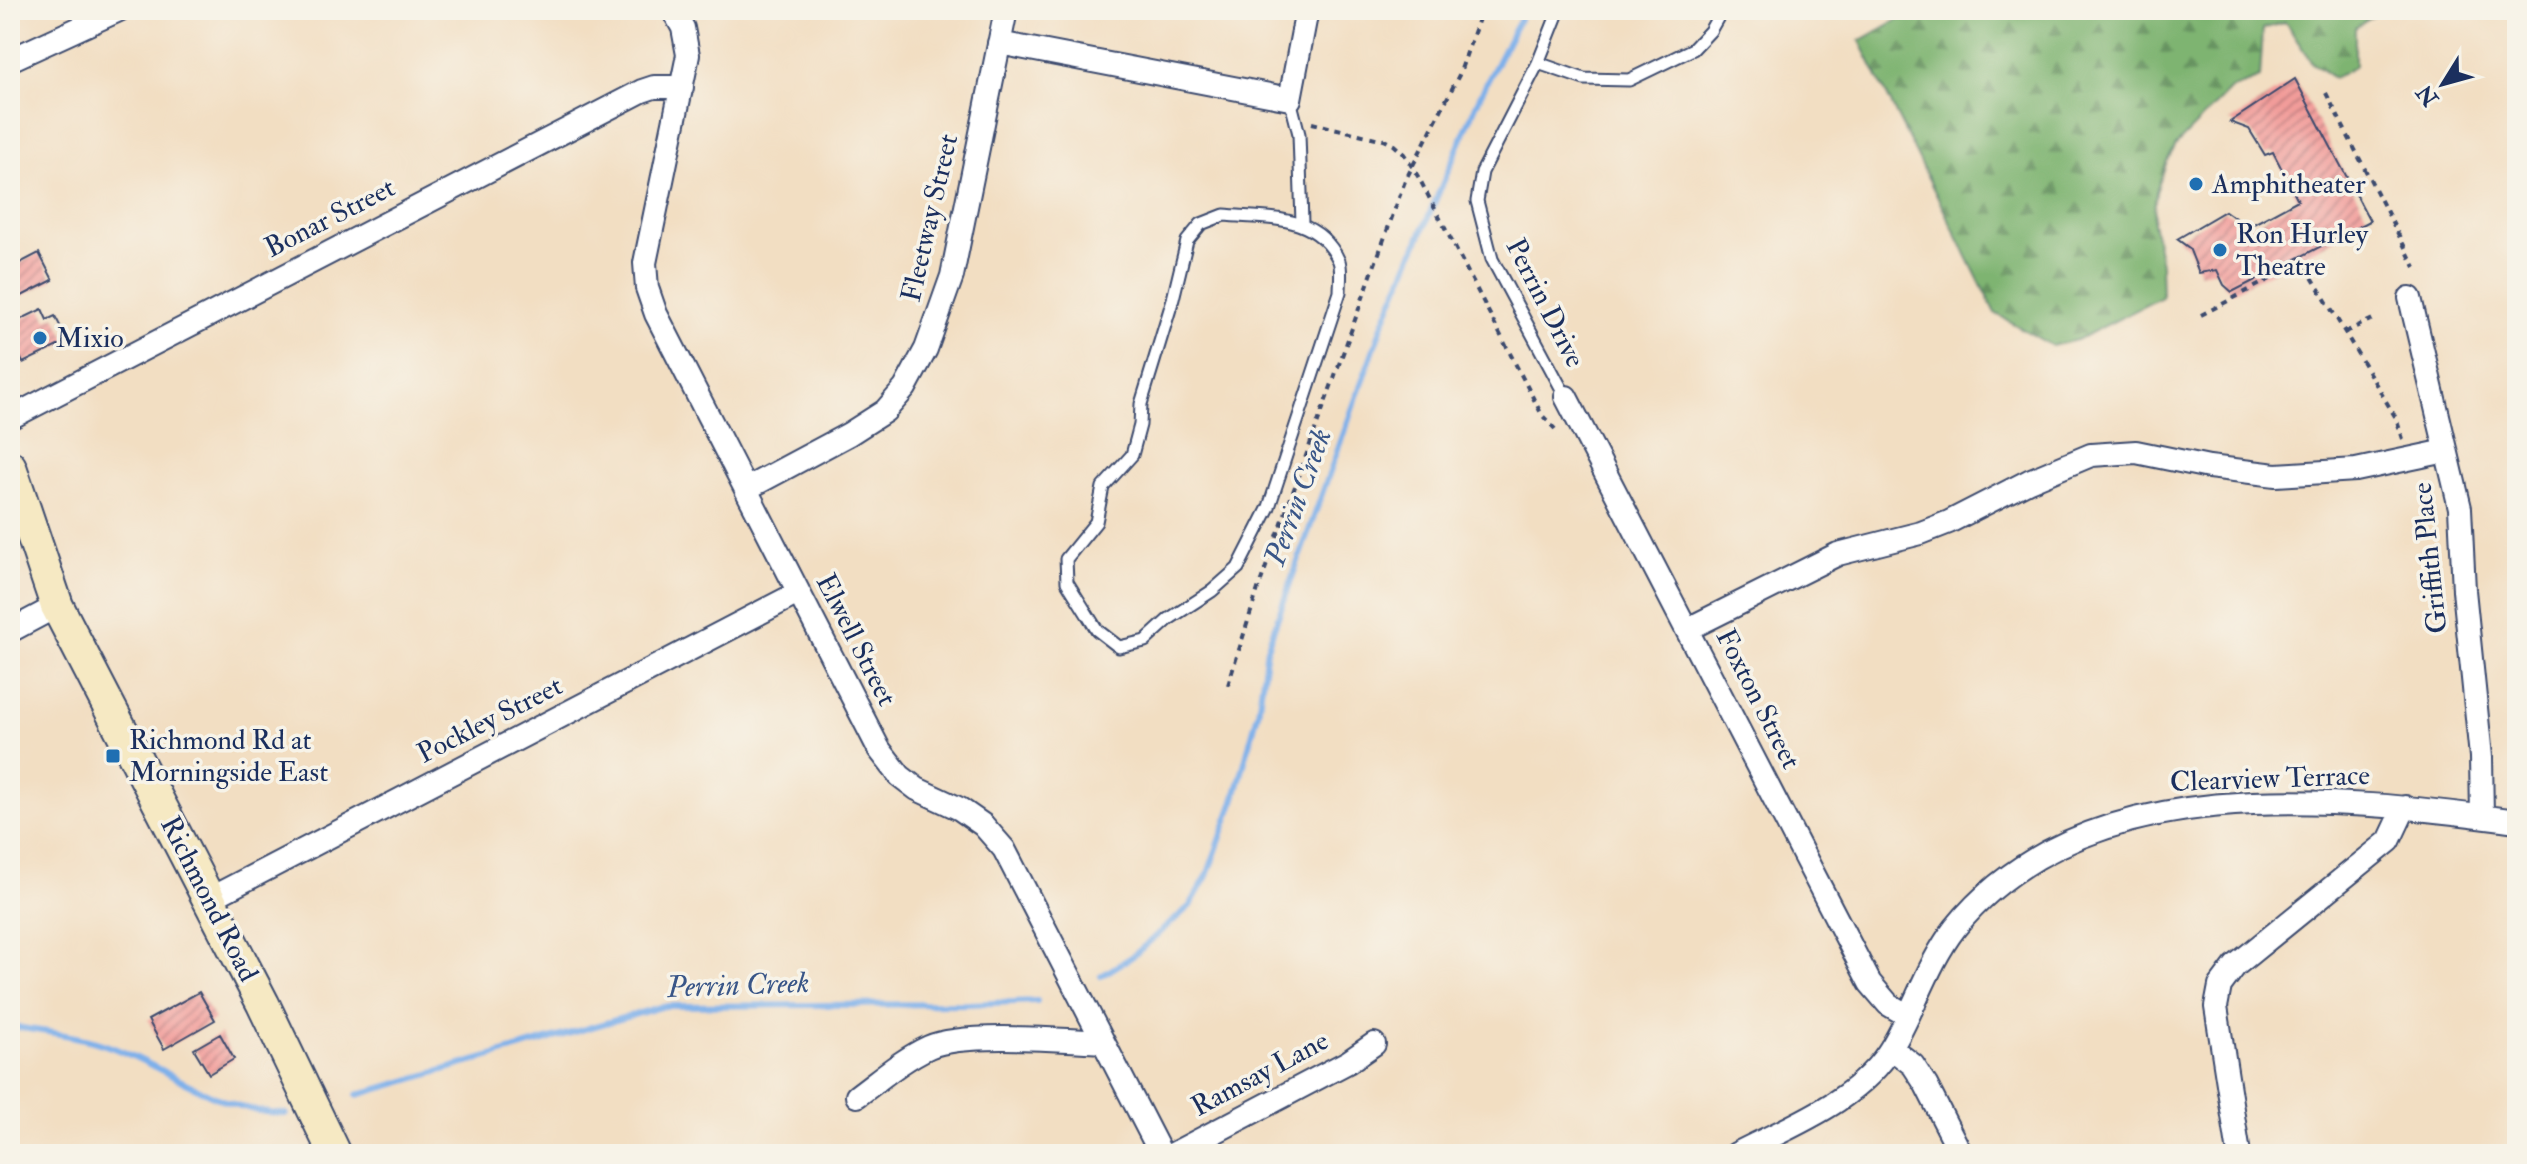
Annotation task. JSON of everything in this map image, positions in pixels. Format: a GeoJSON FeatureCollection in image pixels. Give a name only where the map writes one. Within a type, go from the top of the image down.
{"type":"FeatureCollection","features":[{"type":"Feature","properties":{"kind":"main road","name":"Richmond Road"},"geometry":{"type":"LineString","coordinates":[[10,467],[57,606],[209,899],[335,1154]]}},
{"type":"Feature","properties":{"kind":"street"},"geometry":{"type":"LineString","coordinates":[[10,60],[119,10]]}},
{"type":"Feature","properties":{"kind":"street","name":"Elwell Street"},"geometry":{"type":"LineString","coordinates":[[673,10],[683,28],[688,55],[645,263],[647,288],[656,314],[879,749],[900,776],[917,789],[960,809],[983,825],[1004,849],[1161,1154]]}},
{"type":"Feature","properties":{"kind":"street","name":"Fleetway Street"},"geometry":{"type":"LineString","coordinates":[[746,489],[849,434],[885,411],[905,388],[926,349],[952,276],[1006,10]]}},
{"type":"Feature","properties":{"kind":"street"},"geometry":{"type":"LineString","coordinates":[[999,43],[1293,110],[1307,10]]}},
{"type":"Feature","properties":{"kind":"street","name":"Bonar Street"},"geometry":{"type":"LineString","coordinates":[[10,418],[642,91],[654,87],[682,87]]}},
{"type":"Feature","properties":{"kind":"street","name":"Griffith Place"},"geometry":{"type":"LineString","coordinates":[[2410,298],[2460,508],[2464,590],[2481,757],[2482,816]]}},
{"type":"Feature","properties":{"kind":"street","name":"Foxton Street"},"geometry":{"type":"LineString","coordinates":[[1566,397],[1870,983],[1888,1004],[1908,1016]]}},
{"type":"Feature","properties":{"kind":"street"},"geometry":{"type":"LineString","coordinates":[[1688,629],[1838,554],[1921,533],[2091,455],[2136,452],[2209,467],[2276,475],[2356,470],[2446,451]]}},
{"type":"Feature","properties":{"kind":"street","name":"Pockley Street"},"geometry":{"type":"LineString","coordinates":[[209,899],[798,593]]}},
{"type":"Feature","properties":{"kind":"street"},"geometry":{"type":"LineString","coordinates":[[10,631],[57,606]]}},
{"type":"Feature","properties":{"kind":"street","name":"Clearview Terrace"},"geometry":{"type":"LineString","coordinates":[[1736,1154],[1843,1096],[1869,1074],[1891,1048],[1942,948],[1978,903],[2028,863],[2085,835],[2156,813],[2190,808],[2301,802],[2405,807],[2517,821]]}},
{"type":"Feature","properties":{"kind":"street"},"geometry":{"type":"LineString","coordinates":[[2239,1154],[2216,1007],[2220,986],[2235,966],[2389,841],[2405,807]]}},
{"type":"Feature","properties":{"kind":"street"},"geometry":{"type":"LineString","coordinates":[[857,1096],[909,1057],[950,1041],[1039,1039],[1102,1042]]}},
{"type":"Feature","properties":{"kind":"street","name":"Ramsay Lane"},"geometry":{"type":"LineString","coordinates":[[1173,1154],[1348,1062],[1374,1044]]}},
{"type":"Feature","properties":{"kind":"street"},"geometry":{"type":"LineString","coordinates":[[1891,1048],[1913,1065],[1961,1154]]}},
{"type":"Feature","properties":{"kind":"lane","name":"Perrin Drive"},"geometry":{"type":"LineString","coordinates":[[1559,10],[1538,63],[1482,172],[1477,201],[1492,259],[1566,397]]}},
{"type":"Feature","properties":{"kind":"lane"},"geometry":{"type":"LineString","coordinates":[[1538,63],[1584,79],[1629,80],[1693,49],[1710,31],[1722,10]]}},
{"type":"Feature","properties":{"kind":"lane"},"geometry":{"type":"LineString","coordinates":[[1293,110],[1299,134],[1302,223]]}},
{"type":"Feature","properties":{"kind":"lane"},"geometry":{"type":"LineString","coordinates":[[1224,215],[1302,223],[1322,237],[1340,262],[1340,292],[1269,507],[1238,568],[1212,591],[1169,619],[1145,641],[1119,647],[1097,630],[1067,582],[1066,559],[1096,522],[1103,487],[1132,455],[1140,425],[1141,404],[1187,241],[1201,224],[1224,215]]}},
{"type":"Feature","properties":{"kind":"path"},"geometry":{"type":"LineString","coordinates":[[1228,685],[1258,589],[1412,166],[1459,75],[1482,10]]}},
{"type":"Feature","properties":{"kind":"path"},"geometry":{"type":"LineString","coordinates":[[2326,93],[2415,267]]}},
{"type":"Feature","properties":{"kind":"path"},"geometry":{"type":"LineString","coordinates":[[1293,110],[1384,140],[1404,154],[1542,415],[1555,429]]}},
{"type":"Feature","properties":{"kind":"path"},"geometry":{"type":"LineString","coordinates":[[2201,315],[2301,260],[2396,418],[2404,442]]}},
{"type":"Feature","properties":{"kind":"path"},"geometry":{"type":"LineString","coordinates":[[2345,332],[2377,317]]}},
{"type":"Feature","properties":{"kind":"green space"},"geometry":{"type":"Polygon","coordinates":[[[1915,10],[2383,10],[2355,28],[2355,66],[2334,78],[2312,63],[2285,22],[2263,29],[2260,78],[2231,89],[2176,145],[2167,161],[2156,192],[2153,222],[2161,264],[2162,297],[2077,340],[2052,346],[1995,313],[1860,41],[1915,10]]]}},
{"type":"Feature","properties":{"kind":"building"},"geometry":{"type":"Polygon","coordinates":[[[2295,79],[2370,221],[2232,292],[2224,285],[2217,270],[2199,273],[2189,248],[2177,239],[2225,211],[2248,227],[2298,200],[2273,152],[2265,155],[2249,129],[2230,122],[2295,79]]]}},
{"type":"Feature","properties":{"kind":"building"},"geometry":{"type":"Polygon","coordinates":[[[39,253],[53,280],[10,302],[10,268],[39,253]]]}},
{"type":"Feature","properties":{"kind":"building","name":"Mixio"},"geometry":{"type":"Polygon","coordinates":[[[42,309],[47,320],[55,316],[68,341],[23,363],[11,339],[17,336],[11,324],[42,309]]]}},
{"type":"Feature","properties":{"kind":"building"},"geometry":{"type":"Polygon","coordinates":[[[199,992],[215,1020],[164,1049],[148,1020],[199,992]]]}},
{"type":"Feature","properties":{"kind":"building"},"geometry":{"type":"Polygon","coordinates":[[[220,1034],[234,1059],[209,1074],[194,1049],[220,1034]]]}},
{"type":"Feature","properties":{"kind":"waterway","name":"Perrin Creek"},"geometry":{"type":"LineString","coordinates":[[1101,976],[1133,956],[1190,906],[1207,876],[1235,798],[1258,713],[1267,648],[1383,323],[1480,96],[1524,10]]}},
{"type":"Feature","properties":{"kind":"waterway","name":"Perrin Creek"},"geometry":{"type":"LineString","coordinates":[[357,1095],[664,1006],[1037,1001]]}},
{"type":"Feature","properties":{"kind":"waterway","name":"Perrin Creek"},"geometry":{"type":"LineString","coordinates":[[10,1026],[96,1042],[143,1061],[212,1096],[236,1105],[286,1114]]}},
{"type":"Feature","properties":{"kind":"place","name":"Amphitheater"},"geometry":{"type":"Point","coordinates":[2196,184]}},
{"type":"Feature","properties":{"kind":"place","name":"Ron Hurley Theatre"},"geometry":{"type":"Point","coordinates":[2220,250]}},
{"type":"Feature","properties":{"kind":"place","name":"Mixio"},"geometry":{"type":"Point","coordinates":[40,338]}},
{"type":"Feature","properties":{"kind":"place","name":"Richmond Rd at Morningside East"},"geometry":{"type":"Point","coordinates":[113,756]}}]}
